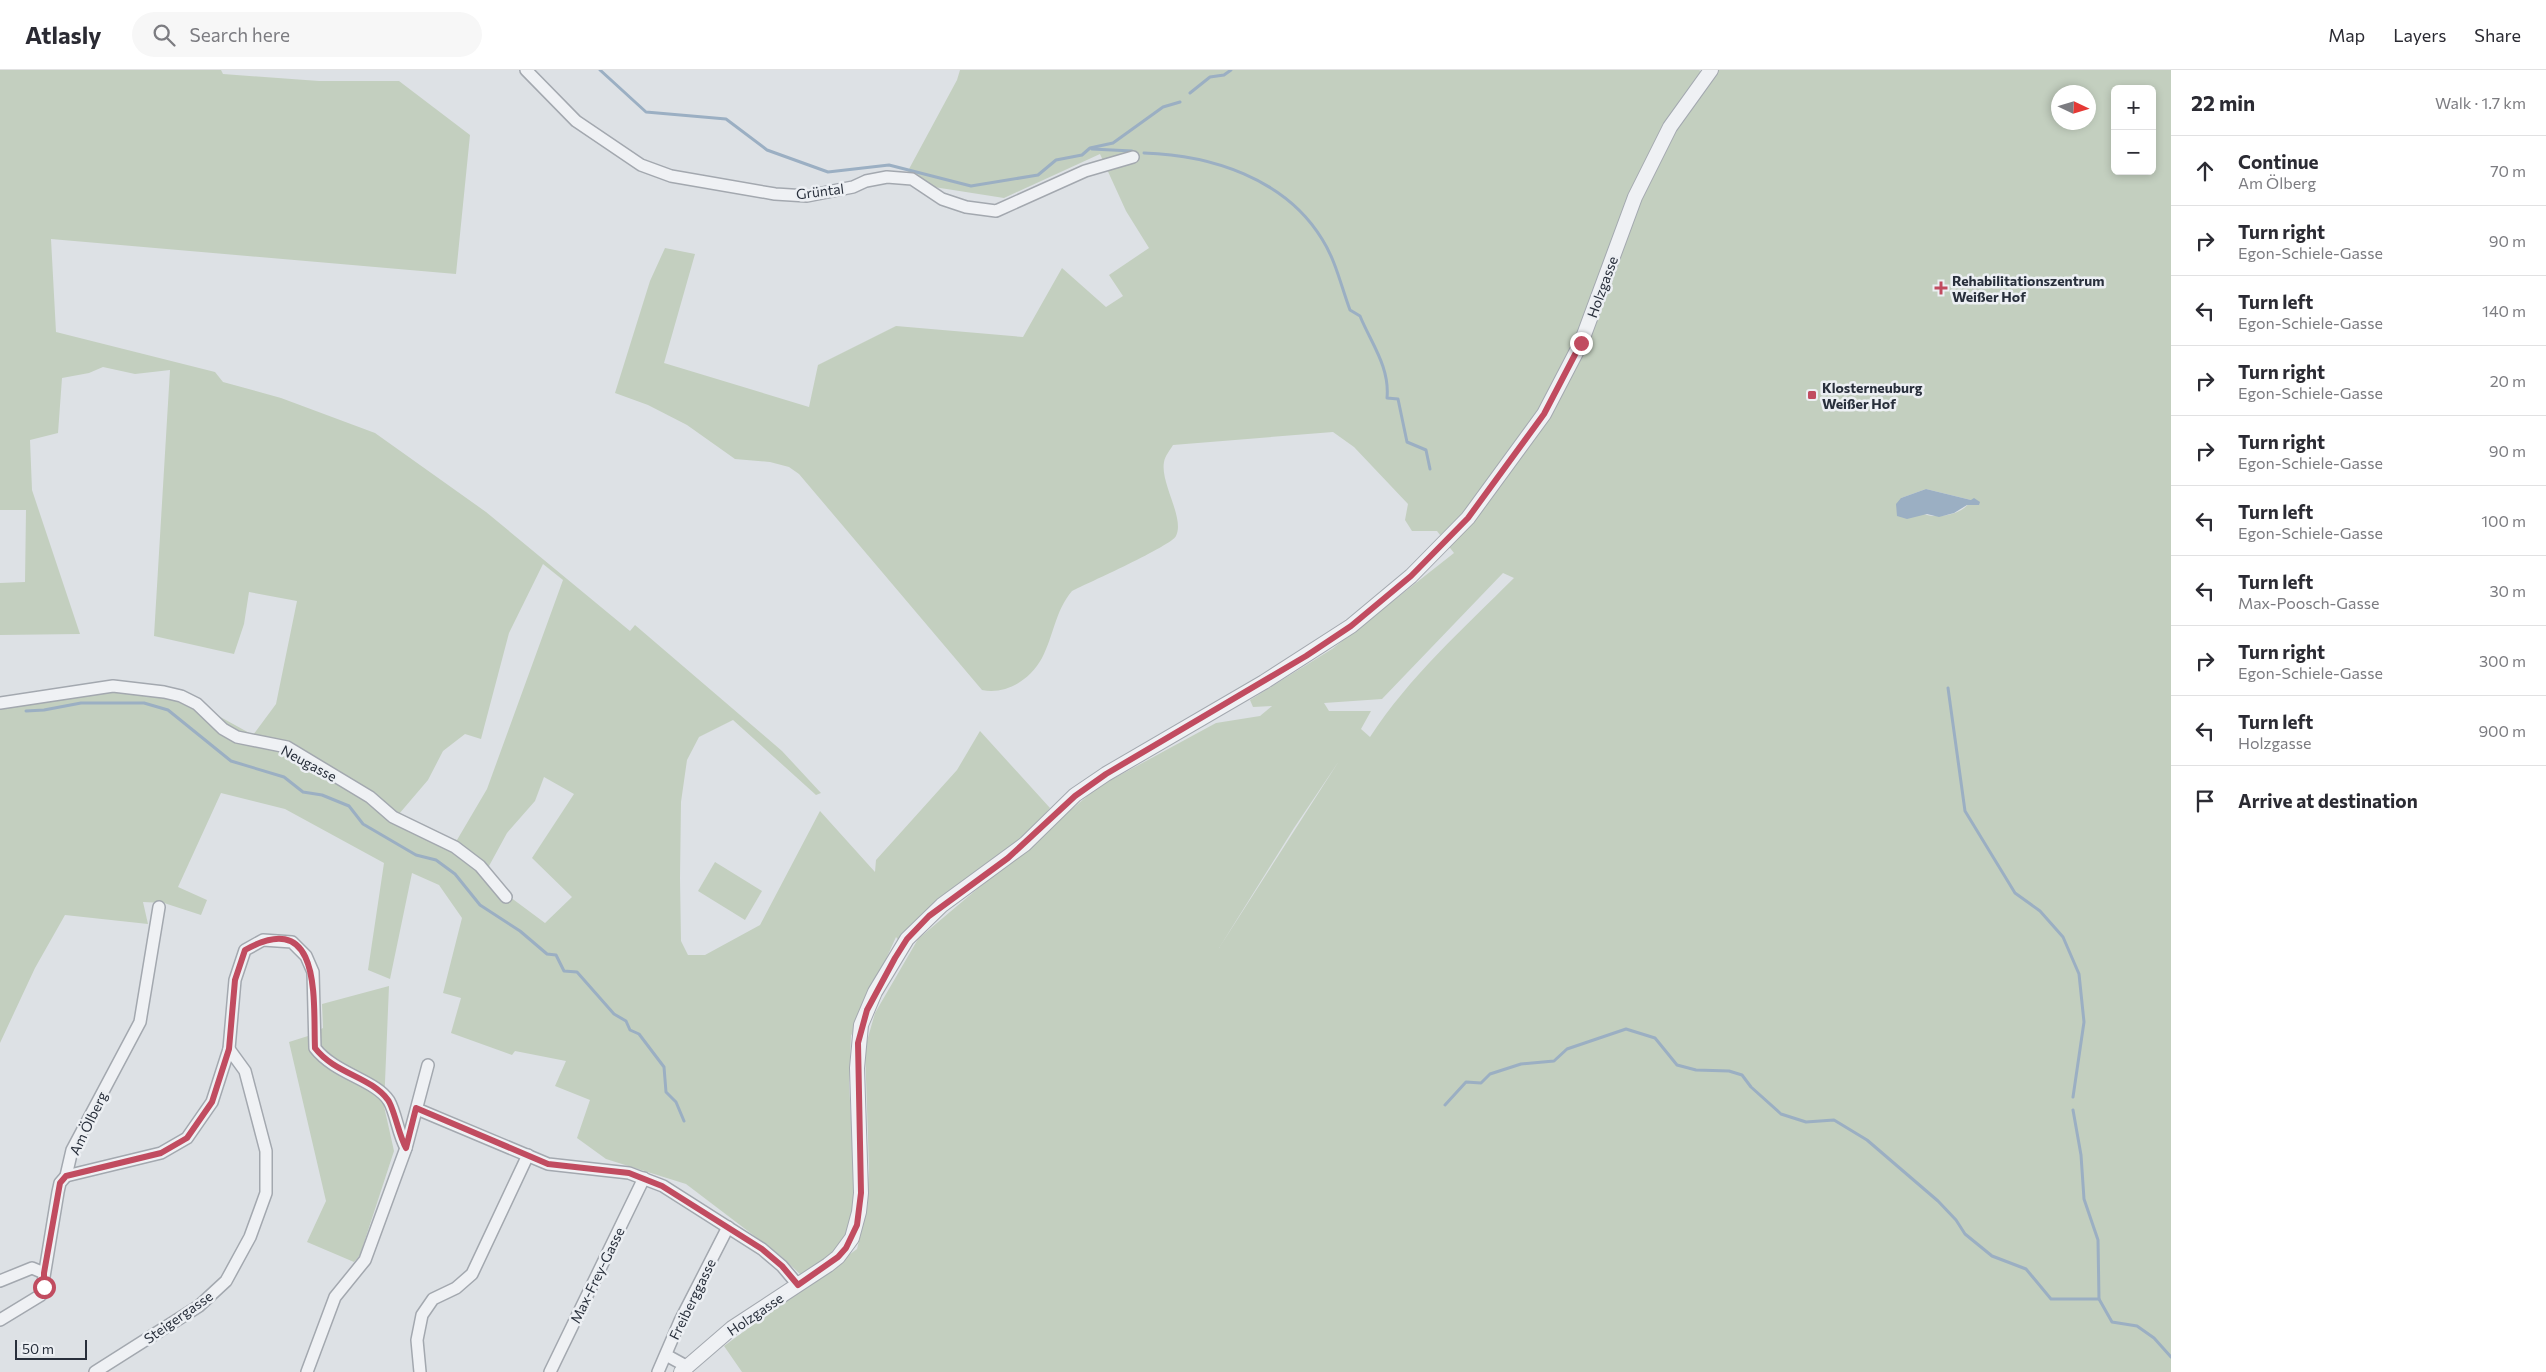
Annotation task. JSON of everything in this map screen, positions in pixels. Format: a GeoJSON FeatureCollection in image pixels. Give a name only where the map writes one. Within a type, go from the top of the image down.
{"type":"FeatureCollection","features":[{"type":"Feature","properties":{"kind":"street","name":"Grüntal"},"geometry":{"type":"LineString","coordinates":[[526,70],[576,121],[641,165],[671,176],[776,194],[808,196],[853,187],[866,181],[886,177],[912,179],[942,199],[966,207],[996,211],[1085,171],[1133,157]]}},
{"type":"Feature","properties":{"kind":"street","name":"Holzgasse"},"geometry":{"type":"LineString","coordinates":[[683,1369],[732,1328],[838,1257],[846,1248],[857,1225],[861,1193],[857,1068],[861,1026],[875,992],[907,939],[942,905],[1020,849],[1075,796],[1106,774],[1264,682],[1351,626],[1411,576],[1468,518],[1544,414],[1581,343],[1635,197],[1670,127],[1711,70]]}},
{"type":"Feature","properties":{"kind":"street"},"geometry":{"type":"LineString","coordinates":[[698,168],[698,180]]}},
{"type":"Feature","properties":{"kind":"street","name":"Neugasse"},"geometry":{"type":"LineString","coordinates":[[0,703],[113,686],[181,696],[197,704],[222,729],[237,737],[287,747],[370,797],[394,817],[455,847],[480,866],[506,897]]}},
{"type":"Feature","properties":{"kind":"street","name":"Am Ölberg"},"geometry":{"type":"LineString","coordinates":[[0,1320],[42,1295],[44,1273],[60,1183],[66,1176],[72,1150],[140,1022],[159,907]]}},
{"type":"Feature","properties":{"kind":"street"},"geometry":{"type":"LineString","coordinates":[[66,1176],[161,1153],[187,1138],[212,1102],[229,1049],[235,980],[245,950],[263,940],[292,942],[306,956],[312,972],[315,1048],[322,1057],[340,1070],[373,1086],[389,1101],[398,1134],[406,1148]]}},
{"type":"Feature","properties":{"kind":"street","name":"Steigergasse"},"geometry":{"type":"LineString","coordinates":[[95,1372],[206,1300],[226,1281],[250,1237],[266,1193],[266,1151],[245,1071],[229,1049]]}},
{"type":"Feature","properties":{"kind":"street"},"geometry":{"type":"LineString","coordinates":[[307,1372],[335,1297],[365,1260],[406,1148],[428,1065]]}},
{"type":"Feature","properties":{"kind":"street"},"geometry":{"type":"LineString","coordinates":[[416,1108],[528,1156],[562,1167],[616,1170],[644,1178],[695,1204],[772,1257],[798,1285]]}},
{"type":"Feature","properties":{"kind":"street"},"geometry":{"type":"LineString","coordinates":[[420,1372],[417,1340],[422,1315],[433,1298],[456,1288],[472,1274],[528,1156]]}},
{"type":"Feature","properties":{"kind":"street","name":"Max-Frey-Gasse"},"geometry":{"type":"LineString","coordinates":[[550,1372],[644,1178]]}},
{"type":"Feature","properties":{"kind":"street","name":"Freiberggasse"},"geometry":{"type":"LineString","coordinates":[[658,1372],[680,1321],[728,1227]]}},
{"type":"Feature","properties":{"kind":"street"},"geometry":{"type":"LineString","coordinates":[[0,1281],[32,1268],[44,1273]]}},
{"type":"Feature","properties":{"kind":"street"},"geometry":{"type":"LineString","coordinates":[[666,1355],[683,1369]]}},
{"type":"Feature","properties":{"kind":"green space"},"geometry":{"type":"Polygon","coordinates":[[[0,70],[221,70],[223,74],[319,81],[399,81],[470,135],[456,274],[51,239],[56,332],[215,372],[223,382],[281,398],[375,433],[486,512],[630,631],[635,625],[782,751],[821,793],[816,795],[733,720],[699,737],[687,760],[681,802],[680,878],[681,941],[688,955],[705,955],[760,925],[820,811],[875,872],[876,860],[957,770],[980,731],[1050,808],[1031,831],[900,942],[896,937],[851,1036],[849,1083],[855,1189],[852,1225],[843,1244],[829,1259],[803,1277],[782,1257],[686,1184],[606,1159],[577,1138],[590,1100],[555,1086],[566,1061],[515,1051],[512,1055],[451,1033],[461,998],[443,993],[462,918],[439,885],[412,873],[390,979],[368,970],[384,863],[285,809],[221,793],[178,887],[207,900],[201,915],[164,903],[143,902],[148,924],[65,915],[35,968],[0,1043],[0,700],[114,685],[175,692],[253,735],[276,704],[297,601],[249,592],[244,624],[234,654],[154,636],[170,370],[135,374],[103,367],[89,373],[62,378],[58,433],[30,440],[32,490],[80,634],[0,635],[0,583],[25,582],[26,510],[0,510],[0,70]],[[543,564],[509,633],[481,739],[465,734],[443,751],[428,780],[399,814],[429,832],[457,840],[487,789],[563,580],[543,564]],[[544,777],[535,801],[507,833],[483,877],[545,923],[572,897],[532,858],[574,794],[544,777]]]}},
{"type":"Feature","properties":{"kind":"green space"},"geometry":{"type":"Polygon","coordinates":[[[960,70],[1699,70],[1711,79],[1718,70],[2171,70],[2171,1372],[742,1372],[724,1346],[857,1249],[867,1210],[869,1169],[865,1048],[875,1013],[918,939],[1098,787],[1216,723],[1260,716],[1272,706],[1253,707],[1250,700],[1332,649],[1454,553],[1437,531],[1412,531],[1405,520],[1408,504],[1354,447],[1333,432],[1173,445],[1166,455],[1164,470],[1165,480],[1177,520],[1178,529],[1176,536],[1145,556],[1072,591],[1058,615],[1042,658],[1031,673],[1008,688],[991,691],[982,690],[799,474],[789,467],[770,462],[735,459],[687,425],[648,405],[615,393],[650,281],[665,248],[695,254],[664,363],[809,407],[818,365],[896,326],[1023,337],[1062,268],[1106,307],[1123,296],[1109,275],[1149,248],[1126,211],[1100,154],[1004,198],[902,182],[957,80],[960,70]],[[1926,489],[1901,498],[1921,513],[1934,516],[1956,513],[1971,500],[1926,489]],[[1503,573],[1382,699],[1324,703],[1329,711],[1371,711],[1361,729],[1370,737],[1385,715],[1420,674],[1457,634],[1514,578],[1503,573]],[[1339,761],[1294,828],[1219,948],[1339,761]]]}},
{"type":"Feature","properties":{"kind":"green space"},"geometry":{"type":"Polygon","coordinates":[[[715,862],[762,891],[745,920],[698,891],[715,862]]]}},
{"type":"Feature","properties":{"kind":"green space"},"geometry":{"type":"Polygon","coordinates":[[[389,986],[384,1106],[394,1151],[360,1255],[354,1262],[307,1242],[326,1201],[289,1042],[308,1036],[323,1028],[322,1004],[389,986]]]}},
{"type":"Feature","properties":{"kind":"water"},"geometry":{"type":"Polygon","coordinates":[[[1926,489],[1971,500],[1974,498],[1980,502],[1979,505],[1967,505],[1954,513],[1939,517],[1927,514],[1907,519],[1897,516],[1896,504],[1901,498],[1926,489]]]}},
{"type":"Feature","properties":{"kind":"waterway"},"geometry":{"type":"LineString","coordinates":[[600,70],[646,112],[726,119],[767,150],[828,172],[889,165],[971,186],[1038,175],[1056,160],[1082,155],[1090,148],[1113,143],[1163,107],[1180,102]]}},
{"type":"Feature","properties":{"kind":"waterway"},"geometry":{"type":"LineString","coordinates":[[1190,93],[1210,77],[1224,75],[1231,70]]}},
{"type":"Feature","properties":{"kind":"waterway"},"geometry":{"type":"LineString","coordinates":[[1092,149],[1132,151]]}},
{"type":"Feature","properties":{"kind":"waterway"},"geometry":{"type":"LineString","coordinates":[[1144,153],[1194,159],[1220,165],[1244,174],[1288,200],[1306,218],[1327,247],[1350,310],[1360,316],[1379,356],[1386,376],[1387,398],[1398,399],[1407,442],[1426,450],[1430,469]]}},
{"type":"Feature","properties":{"kind":"waterway"},"geometry":{"type":"LineString","coordinates":[[1948,688],[1965,811],[2015,893],[2040,911],[2063,937],[2079,974],[2084,1022],[2073,1097]]}},
{"type":"Feature","properties":{"kind":"waterway"},"geometry":{"type":"LineString","coordinates":[[26,711],[44,710],[81,703],[144,703],[168,710],[231,761],[284,777],[303,792],[322,795],[349,806],[363,824],[416,855],[436,860],[455,874],[480,905],[520,931],[547,954],[556,955],[564,971],[577,972],[614,1014],[626,1021],[630,1030],[639,1034],[664,1067],[666,1092],[676,1102],[684,1121]]}},
{"type":"Feature","properties":{"kind":"waterway"},"geometry":{"type":"LineString","coordinates":[[1445,1105],[1466,1082],[1481,1083],[1490,1074],[1521,1064],[1554,1061],[1567,1049],[1626,1029],[1655,1038],[1677,1065],[1696,1070],[1729,1071],[1742,1075],[1751,1087],[1781,1114],[1806,1122],[1834,1120],[1867,1140],[1938,1201],[1956,1220],[1965,1234],[1992,1256],[2026,1269],[2051,1299],[2099,1299]]}},
{"type":"Feature","properties":{"kind":"waterway"},"geometry":{"type":"LineString","coordinates":[[2073,1110],[2081,1155],[2084,1199],[2098,1240],[2099,1299],[2112,1322],[2137,1326],[2154,1338],[2171,1357]]}},
{"type":"Feature","properties":{"kind":"place","name":"Rehabilitationszentrum Weißer Hof"},"geometry":{"type":"Point","coordinates":[1941,288]}},
{"type":"Feature","properties":{"kind":"place","name":"Klosterneuburg Weißer Hof"},"geometry":{"type":"Point","coordinates":[1812,395]}},
{"type":"Feature","properties":{"kind":"route"},"geometry":{"type":"LineString","coordinates":[[44,1287],[44,1273],[60,1183],[66,1176],[161,1153],[187,1138],[212,1102],[229,1049],[235,980],[245,950],[263,940],[278,939],[292,942],[306,956],[312,972],[315,1048],[322,1057],[340,1070],[373,1086],[389,1101],[398,1134],[406,1148],[416,1108],[435,1118],[548,1164],[562,1167],[616,1170],[644,1178],[695,1204],[762,1249],[782,1266],[798,1285],[828,1266],[838,1257],[852,1238],[857,1225],[861,1193],[858,1128],[858,1043],[861,1026],[875,992],[907,939],[942,905],[1025,844],[1075,796],[1106,774],[1216,711],[1306,656],[1351,626],[1411,576],[1468,518],[1544,414],[1581,343]]}}]}
